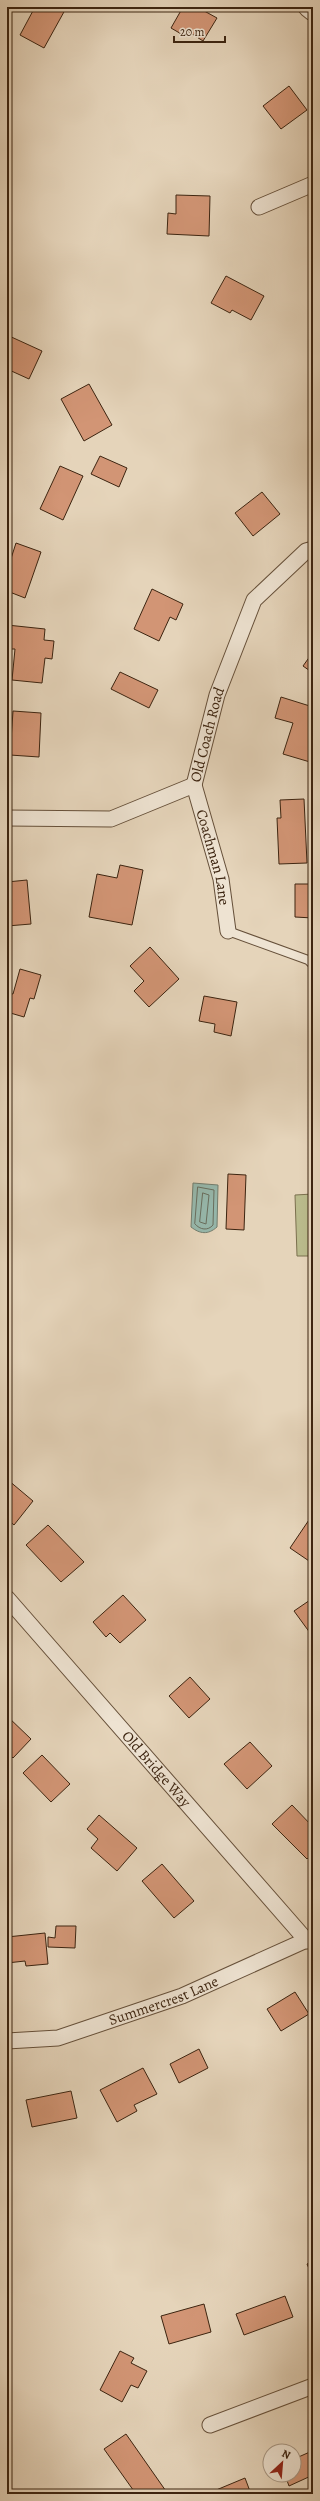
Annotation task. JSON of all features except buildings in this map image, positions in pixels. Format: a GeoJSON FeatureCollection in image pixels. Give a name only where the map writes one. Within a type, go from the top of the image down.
{"type":"FeatureCollection","features":[{"type":"Feature","properties":{"kind":"street"},"geometry":{"type":"LineString","coordinates":[[308,7],[313,10]]}},
{"type":"Feature","properties":{"kind":"street"},"geometry":{"type":"LineString","coordinates":[[259,207],[313,184]]}},
{"type":"Feature","properties":{"kind":"street","name":"Old Coach Road"},"geometry":{"type":"LineString","coordinates":[[7,818],[111,820],[194,785],[217,695],[254,600],[306,551],[313,548]]}},
{"type":"Feature","properties":{"kind":"street","name":"Coachman Lane"},"geometry":{"type":"LineString","coordinates":[[194,785],[221,880],[228,931]]}},
{"type":"Feature","properties":{"kind":"street","name":"Old Bridge Way"},"geometry":{"type":"LineString","coordinates":[[7,1598],[310,1939]]}},
{"type":"Feature","properties":{"kind":"street","name":"Summercrest Lane"},"geometry":{"type":"LineString","coordinates":[[7,2041],[58,2038],[182,1996],[310,1939]]}},
{"type":"Feature","properties":{"kind":"street"},"geometry":{"type":"LineString","coordinates":[[210,2424],[313,2386]]}},
{"type":"Feature","properties":{"kind":"lane"},"geometry":{"type":"LineString","coordinates":[[228,931],[308,960],[313,965]]}},
{"type":"Feature","properties":{"kind":"green space"},"geometry":{"type":"Polygon","coordinates":[[[313,1194],[313,1256],[297,1256],[295,1195],[313,1194]]]}},
{"type":"Feature","properties":{"kind":"water"},"geometry":{"type":"Polygon","coordinates":[[[193,1183],[218,1185],[217,1227],[214,1230],[204,1233],[191,1227],[193,1183]]]}}]}
